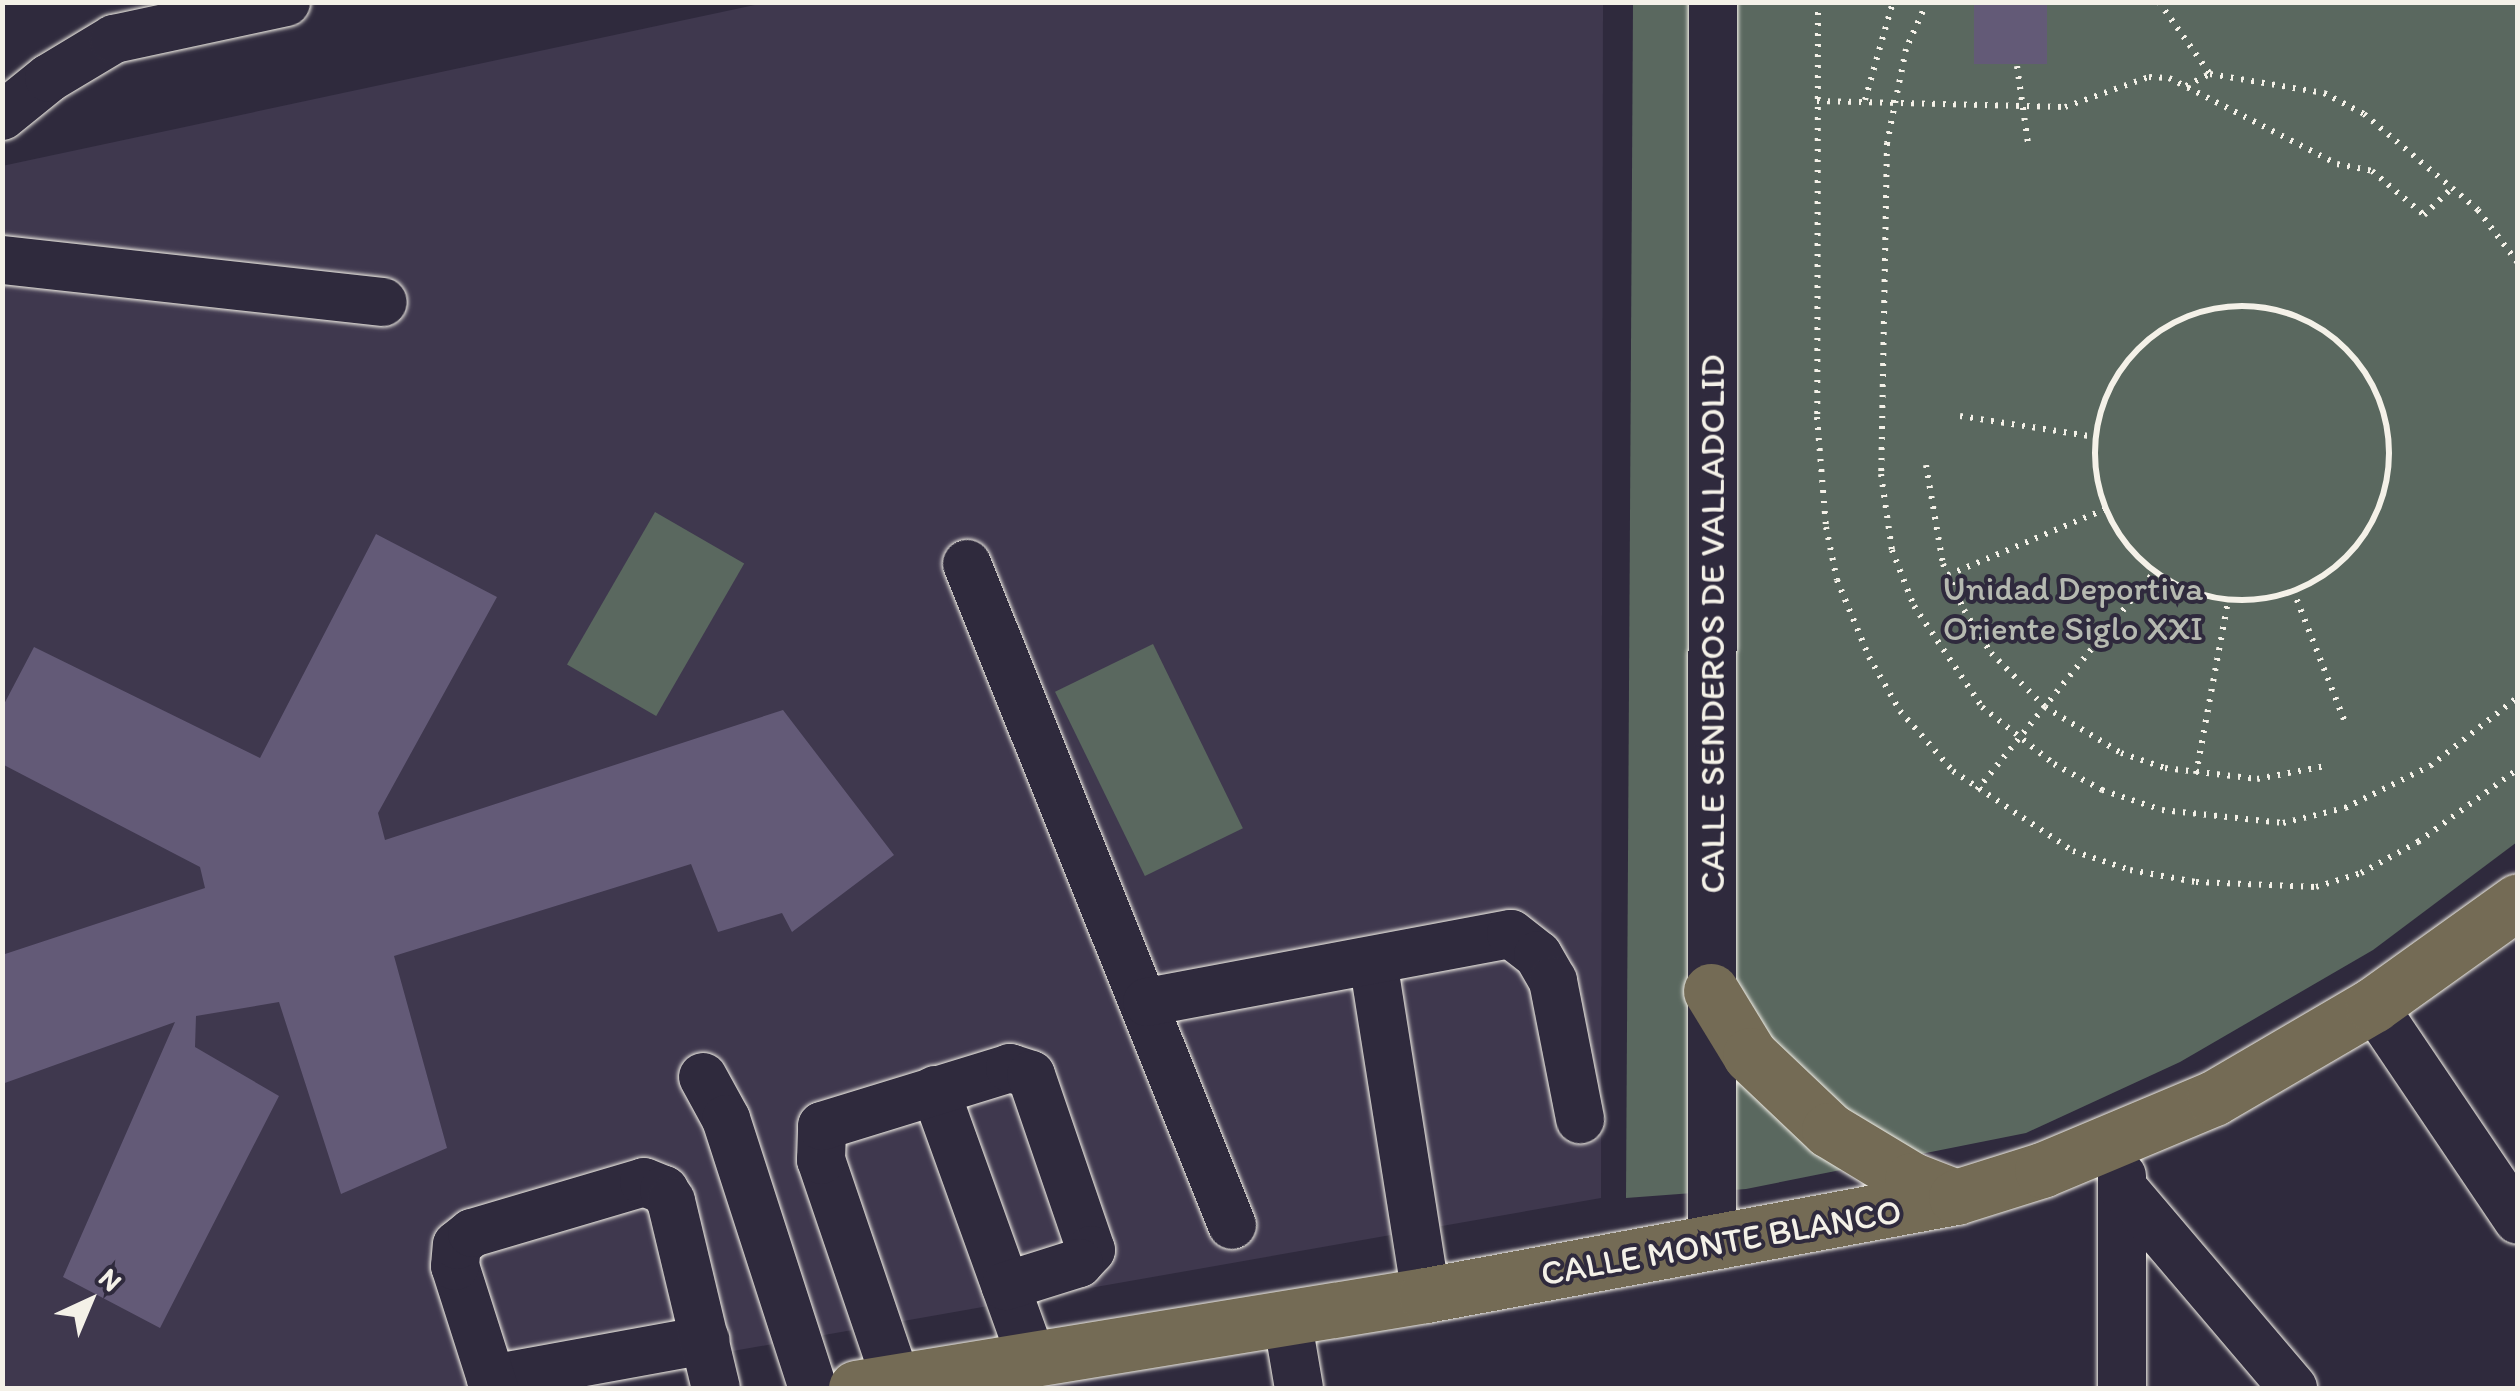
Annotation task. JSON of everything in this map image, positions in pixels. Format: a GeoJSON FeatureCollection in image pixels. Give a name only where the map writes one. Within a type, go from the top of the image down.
{"type":"FeatureCollection","features":[{"type":"Feature","properties":{"kind":"main road","name":"CALLE MONTE BLANCO"},"geometry":{"type":"LineString","coordinates":[[876,1386],[1011,1371],[1286,1318],[1712,1245],[2122,1162],[2214,1098],[2373,1005],[2518,901]]}},
{"type":"Feature","properties":{"kind":"main road"},"geometry":{"type":"LineString","coordinates":[[1711,991],[1750,1054],[1829,1130],[1912,1180],[1956,1197]]}},
{"type":"Feature","properties":{"kind":"street"},"geometry":{"type":"LineString","coordinates":[[2,116],[49,78],[114,39],[286,2]]}},
{"type":"Feature","properties":{"kind":"street","name":"CALLE SENDEROS DE VALLADOLID"},"geometry":{"type":"LineString","coordinates":[[1712,1245],[1713,2]]}},
{"type":"Feature","properties":{"kind":"street"},"geometry":{"type":"LineString","coordinates":[[2,260],[383,302]]}},
{"type":"Feature","properties":{"kind":"street"},"geometry":{"type":"LineString","coordinates":[[967,564],[1147,1002],[1232,1225]]}},
{"type":"Feature","properties":{"kind":"street"},"geometry":{"type":"LineString","coordinates":[[1147,1002],[1498,933],[1522,940],[1553,981],[1580,1118]]}},
{"type":"Feature","properties":{"kind":"street"},"geometry":{"type":"LineString","coordinates":[[1373,960],[1426,1295]]}},
{"type":"Feature","properties":{"kind":"street"},"geometry":{"type":"LineString","coordinates":[[2373,1005],[2518,1220]]}},
{"type":"Feature","properties":{"kind":"street"},"geometry":{"type":"LineString","coordinates":[[876,1386],[817,1134],[832,1118],[1010,1068],[1040,1085],[1091,1250],[1079,1263],[1006,1286]]}},
{"type":"Feature","properties":{"kind":"street"},"geometry":{"type":"LineString","coordinates":[[703,1077],[726,1118],[813,1388]]}},
{"type":"Feature","properties":{"kind":"street"},"geometry":{"type":"LineString","coordinates":[[935,1090],[1006,1286],[1011,1371]]}},
{"type":"Feature","properties":{"kind":"street"},"geometry":{"type":"LineString","coordinates":[[2122,1162],[2122,1388]]}},
{"type":"Feature","properties":{"kind":"street"},"geometry":{"type":"LineString","coordinates":[[2122,1162],[2293,1388]]}},
{"type":"Feature","properties":{"kind":"street"},"geometry":{"type":"LineString","coordinates":[[705,1340],[492,1384],[454,1266],[457,1246],[472,1233],[644,1182],[664,1190],[671,1201],[705,1340],[716,1388]]}},
{"type":"Feature","properties":{"kind":"street"},"geometry":{"type":"LineString","coordinates":[[1286,1318],[1300,1388]]}},
{"type":"Feature","properties":{"kind":"path"},"geometry":{"type":"LineString","coordinates":[[1818,2],[1818,417],[1837,580],[1900,711],[1978,790],[2073,851],[2130,870],[2196,882],[2316,887],[2361,873],[2418,842],[2518,769]]}},
{"type":"Feature","properties":{"kind":"path"},"geometry":{"type":"LineString","coordinates":[[1865,100],[1894,2]]}},
{"type":"Feature","properties":{"kind":"path"},"geometry":{"type":"LineString","coordinates":[[1927,2],[1906,49],[1887,143],[1881,474],[1892,550],[1942,656],[1982,707],[2019,739],[2102,790],[2162,810],[2283,823],[2345,808],[2430,766],[2518,697]]}},
{"type":"Feature","properties":{"kind":"path"},"geometry":{"type":"LineString","coordinates":[[2159,2],[2210,74]]}},
{"type":"Feature","properties":{"kind":"path"},"geometry":{"type":"LineString","coordinates":[[2017,66],[2028,143]]}},
{"type":"Feature","properties":{"kind":"path"},"geometry":{"type":"LineString","coordinates":[[2186,86],[2210,74],[2324,93],[2364,114],[2478,210],[2518,263]]}},
{"type":"Feature","properties":{"kind":"path"},"geometry":{"type":"LineString","coordinates":[[1818,101],[2065,107],[2149,77],[2186,86],[2336,164],[2372,170],[2424,215],[2452,188]]}},
{"type":"Feature","properties":{"kind":"path"},"geometry":{"type":"LineString","coordinates":[[2225,306],[2264,307],[2302,318],[2335,339],[2362,368],[2380,402],[2389,440],[2387,480],[2376,517],[2350,554],[2315,582],[2293,590],[2228,601],[2184,590],[2155,571],[2116,531],[2106,509],[2095,438],[2103,401],[2125,362],[2153,334],[2187,315],[2225,306]]}},
{"type":"Feature","properties":{"kind":"path"},"geometry":{"type":"LineString","coordinates":[[1960,416],[2095,438]]}},
{"type":"Feature","properties":{"kind":"path"},"geometry":{"type":"LineString","coordinates":[[1926,465],[1948,575],[1991,652],[2045,707],[2121,753],[2196,774],[2257,779],[2326,766]]}},
{"type":"Feature","properties":{"kind":"path"},"geometry":{"type":"LineString","coordinates":[[1948,575],[2106,509]]}},
{"type":"Feature","properties":{"kind":"path"},"geometry":{"type":"LineString","coordinates":[[1978,790],[2155,571]]}},
{"type":"Feature","properties":{"kind":"path"},"geometry":{"type":"LineString","coordinates":[[2293,590],[2345,722]]}},
{"type":"Feature","properties":{"kind":"path"},"geometry":{"type":"LineString","coordinates":[[2196,774],[2228,601]]}},
{"type":"Feature","properties":{"kind":"shaded area"},"geometry":{"type":"Polygon","coordinates":[[[764,3],[1603,3],[1601,1198],[523,1388],[3,1388],[2,166],[764,3]]]}},
{"type":"Feature","properties":{"kind":"green space","name":"Unidad Deportiva Oriente Siglo XXI"},"geometry":{"type":"Polygon","coordinates":[[[1633,3],[2517,3],[2517,842],[2373,950],[2180,1062],[2026,1133],[1746,1189],[1626,1198],[1633,3]]]}},
{"type":"Feature","properties":{"kind":"green space"},"geometry":{"type":"Polygon","coordinates":[[[655,512],[744,564],[656,716],[567,664],[655,512]]]}},
{"type":"Feature","properties":{"kind":"green space"},"geometry":{"type":"Polygon","coordinates":[[[1153,644],[1243,828],[1145,876],[1055,692],[1153,644]]]}},
{"type":"Feature","properties":{"kind":"building"},"geometry":{"type":"Polygon","coordinates":[[[1974,2],[2047,2],[2047,64],[1974,64],[1974,2]]]}},
{"type":"Feature","properties":{"kind":"building"},"geometry":{"type":"Polygon","coordinates":[[[376,534],[497,597],[378,813],[385,840],[783,710],[894,855],[792,932],[782,913],[718,932],[691,864],[394,956],[447,1148],[341,1194],[279,1002],[196,1016],[195,1047],[279,1096],[160,1328],[63,1277],[175,1022],[2,1084],[2,955],[205,888],[200,867],[2,764],[2,708],[34,647],[260,758],[376,534]]]}}]}
